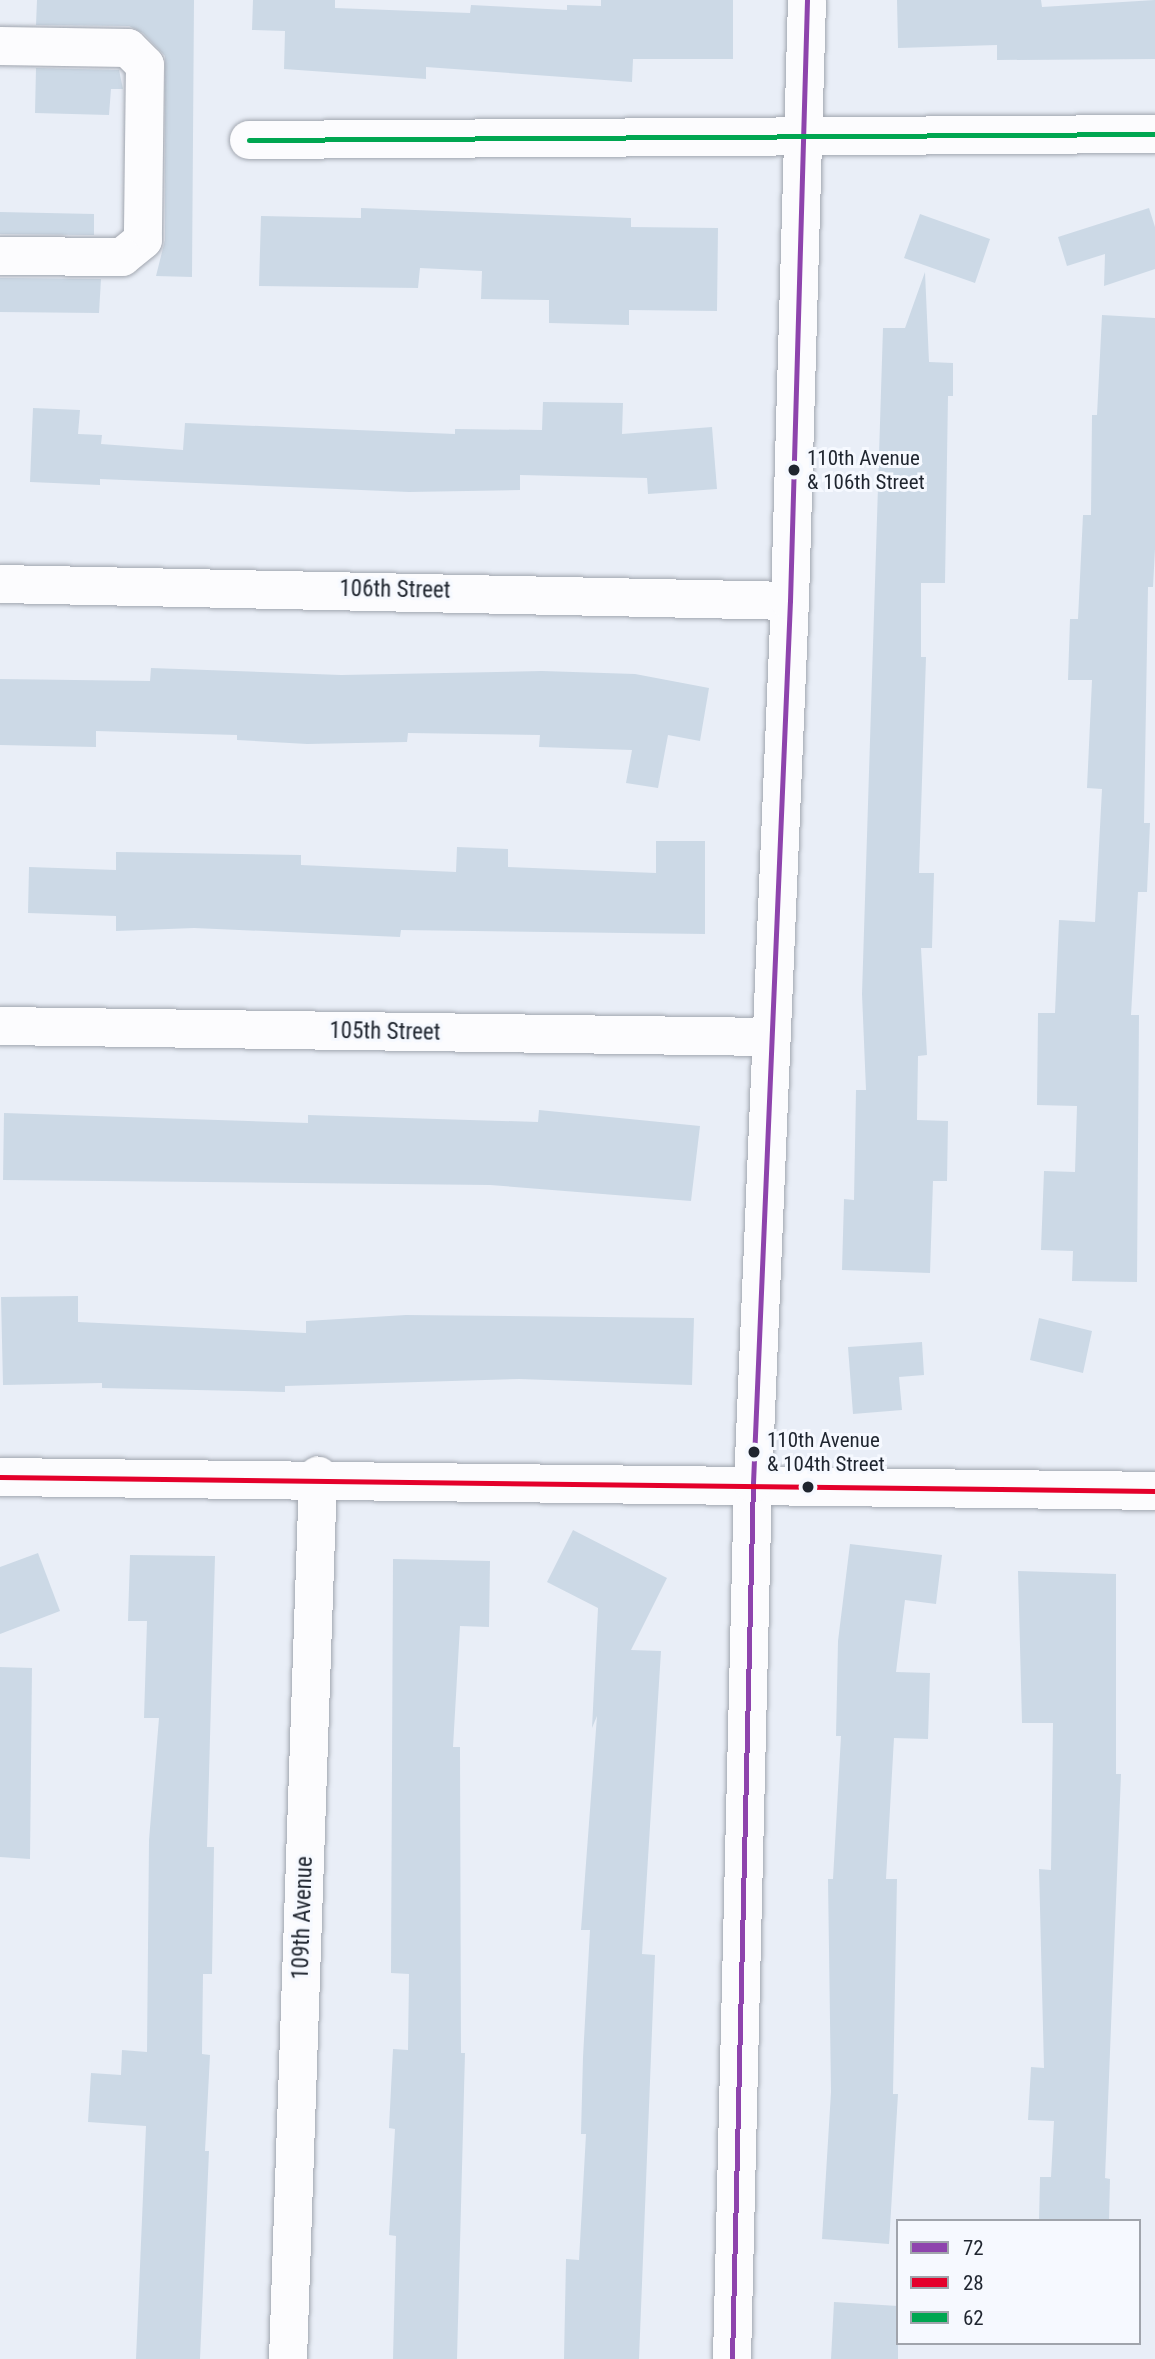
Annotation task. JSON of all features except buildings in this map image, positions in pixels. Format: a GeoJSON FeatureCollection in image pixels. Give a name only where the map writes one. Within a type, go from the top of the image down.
{"type":"FeatureCollection","features":[{"type":"Feature","properties":{"kind":"street"},"geometry":{"type":"LineString","coordinates":[[732,2359],[753,1483],[790,601],[807,0]]}},
{"type":"Feature","properties":{"kind":"street"},"geometry":{"type":"LineString","coordinates":[[0,46],[128,48],[145,65],[143,240],[122,257],[0,256]]}},
{"type":"Feature","properties":{"kind":"street"},"geometry":{"type":"LineString","coordinates":[[249,140],[1155,134]]}},
{"type":"Feature","properties":{"kind":"street","name":"106th Street"},"geometry":{"type":"LineString","coordinates":[[0,584],[790,601]]}},
{"type":"Feature","properties":{"kind":"street","name":"105th Street"},"geometry":{"type":"LineString","coordinates":[[0,1026],[770,1037]]}},
{"type":"Feature","properties":{"kind":"street"},"geometry":{"type":"LineString","coordinates":[[0,1477],[318,1476],[1155,1490]]}},
{"type":"Feature","properties":{"kind":"street","name":"109th Avenue"},"geometry":{"type":"LineString","coordinates":[[288,2359],[318,1476]]}},
{"type":"Feature","properties":{"kind":"transit line","name":"72"},"geometry":{"type":"LineString","coordinates":[[732,2359],[753,1483],[790,601],[807,0]]}},
{"type":"Feature","properties":{"kind":"transit line","name":"62"},"geometry":{"type":"LineString","coordinates":[[249,140],[1155,134]]}},
{"type":"Feature","properties":{"kind":"transit line","name":"28"},"geometry":{"type":"LineString","coordinates":[[0,1477],[1155,1491]]}},
{"type":"Feature","properties":{"kind":"place","name":"110th Avenue & 106th Street"},"geometry":{"type":"Point","coordinates":[794,470]}},
{"type":"Feature","properties":{"kind":"place","name":"110th Avenue & 104th Street"},"geometry":{"type":"Point","coordinates":[754,1452]}}]}
